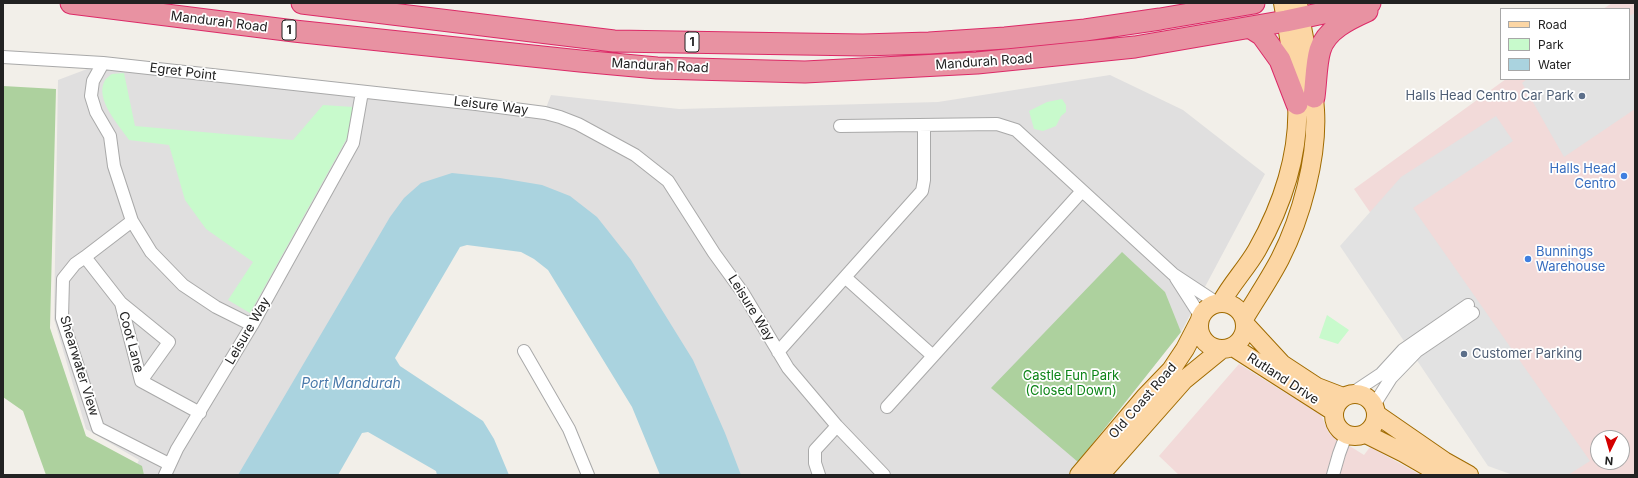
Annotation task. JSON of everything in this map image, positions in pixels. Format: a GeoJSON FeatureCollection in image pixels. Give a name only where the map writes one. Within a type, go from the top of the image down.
{"type":"FeatureCollection","features":[{"type":"Feature","properties":{"kind":"highway","name":"Mandurah Road"},"geometry":{"type":"LineString","coordinates":[[71,3],[302,32],[580,61],[657,68],[805,72],[977,64],[1059,56],[1135,47],[1251,28]]}},
{"type":"Feature","properties":{"kind":"highway","name":"Mandurah Road"},"geometry":{"type":"LineString","coordinates":[[302,3],[614,41],[863,45],[929,43],[1005,38],[1085,30],[1254,3]]}},
{"type":"Feature","properties":{"kind":"highway","name":"1"},"geometry":{"type":"LineString","coordinates":[[1251,28],[1292,11],[1370,3]]}},
{"type":"Feature","properties":{"kind":"highway"},"geometry":{"type":"LineString","coordinates":[[1306,101],[1320,50],[1326,39],[1337,27],[1349,19],[1384,3]]}},
{"type":"Feature","properties":{"kind":"highway"},"geometry":{"type":"LineString","coordinates":[[1251,28],[1262,35],[1306,101]]}},
{"type":"Feature","properties":{"kind":"main road"},"geometry":{"type":"LineString","coordinates":[[1292,11],[1310,65],[1306,101],[1294,150],[1282,196],[1258,249],[1246,268],[1219,303],[1207,309],[1200,320],[1199,329],[1204,341],[1209,345],[1227,348],[1242,338],[1245,322],[1280,259],[1293,231],[1308,182],[1313,157],[1315,132],[1306,101]]}},
{"type":"Feature","properties":{"kind":"main road"},"geometry":{"type":"LineString","coordinates":[[1219,303],[1233,306],[1238,309],[1245,322]]}},
{"type":"Feature","properties":{"kind":"main road","name":"Old Coast Road"},"geometry":{"type":"LineString","coordinates":[[1078,475],[1145,397],[1171,370],[1179,359],[1200,320]]}},
{"type":"Feature","properties":{"kind":"main road","name":"Rutland Drive"},"geometry":{"type":"LineString","coordinates":[[1245,322],[1282,364],[1317,387],[1342,401]]}},
{"type":"Feature","properties":{"kind":"main road","name":"Rutland Drive"},"geometry":{"type":"LineString","coordinates":[[1227,348],[1342,401]]}},
{"type":"Feature","properties":{"kind":"main road","name":"Old Coast Road"},"geometry":{"type":"LineString","coordinates":[[1100,475],[1184,380],[1227,348]]}},
{"type":"Feature","properties":{"kind":"main road"},"geometry":{"type":"LineString","coordinates":[[1375,409],[1375,422],[1372,429],[1366,434],[1351,437],[1346,435],[1337,427],[1333,420],[1342,401],[1360,394],[1368,398],[1375,409],[1444,462],[1469,475]]}},
{"type":"Feature","properties":{"kind":"main road"},"geometry":{"type":"LineString","coordinates":[[1366,434],[1404,453],[1442,475]]}},
{"type":"Feature","properties":{"kind":"street","name":"Egret Point"},"geometry":{"type":"LineString","coordinates":[[3,57],[103,63],[362,92]]}},
{"type":"Feature","properties":{"kind":"street"},"geometry":{"type":"LineString","coordinates":[[103,63],[93,81],[91,96],[96,112],[110,136],[114,166],[132,221],[152,252],[183,285],[216,307],[252,325]]}},
{"type":"Feature","properties":{"kind":"street","name":"Leisure Way"},"geometry":{"type":"LineString","coordinates":[[167,470],[252,325],[353,143],[362,92],[476,104],[550,115],[578,124],[635,155],[668,181],[714,253],[743,293],[788,368],[837,426],[884,475]]}},
{"type":"Feature","properties":{"kind":"street"},"geometry":{"type":"LineString","coordinates":[[840,126],[997,124],[1016,130],[1173,274],[1219,303]]}},
{"type":"Feature","properties":{"kind":"street"},"geometry":{"type":"LineString","coordinates":[[778,352],[846,278],[922,191],[924,180],[924,126]]}},
{"type":"Feature","properties":{"kind":"street"},"geometry":{"type":"LineString","coordinates":[[887,407],[1082,191]]}},
{"type":"Feature","properties":{"kind":"street"},"geometry":{"type":"LineString","coordinates":[[85,257],[132,221]]}},
{"type":"Feature","properties":{"kind":"street","name":"Coot Lane"},"geometry":{"type":"LineString","coordinates":[[85,257],[121,303],[169,342],[141,381]]}},
{"type":"Feature","properties":{"kind":"street","name":"Shearwater View"},"geometry":{"type":"LineString","coordinates":[[85,257],[76,264],[63,279],[62,318],[98,428],[167,470]]}},
{"type":"Feature","properties":{"kind":"street"},"geometry":{"type":"LineString","coordinates":[[1173,274],[1200,320]]}},
{"type":"Feature","properties":{"kind":"street"},"geometry":{"type":"LineString","coordinates":[[846,278],[933,356]]}},
{"type":"Feature","properties":{"kind":"street","name":"Coot Lane"},"geometry":{"type":"LineString","coordinates":[[121,303],[141,381],[200,413]]}},
{"type":"Feature","properties":{"kind":"street"},"geometry":{"type":"LineString","coordinates":[[1342,401],[1381,374],[1403,350],[1470,309],[1417,351],[1391,378],[1375,409]]}},
{"type":"Feature","properties":{"kind":"street"},"geometry":{"type":"LineString","coordinates":[[524,352],[569,429],[588,475]]}},
{"type":"Feature","properties":{"kind":"street"},"geometry":{"type":"LineString","coordinates":[[819,475],[815,463],[815,450],[837,426]]}},
{"type":"Feature","properties":{"kind":"street"},"geometry":{"type":"LineString","coordinates":[[1333,475],[1346,435]]}},
{"type":"Feature","properties":{"kind":"shaded area"},"geometry":{"type":"Polygon","coordinates":[[[1612,3],[1635,3],[1635,475],[1551,475],[1354,189],[1505,80],[1630,80],[1630,8],[1604,8],[1612,3]]]}},
{"type":"Feature","properties":{"kind":"shaded area","name":"Halls Head Centro Car Park"},"geometry":{"type":"Polygon","coordinates":[[[1635,13],[1635,109],[1564,157],[1522,83],[1526,80],[1630,80],[1630,16],[1635,13]]]}},
{"type":"Feature","properties":{"kind":"shaded area"},"geometry":{"type":"Polygon","coordinates":[[[103,63],[544,113],[551,95],[679,109],[938,102],[1110,75],[1183,110],[1265,174],[1181,332],[1078,462],[1076,475],[740,475],[479,176],[239,475],[132,475],[139,460],[86,429],[54,319],[58,80],[103,63]]]}},
{"type":"Feature","properties":{"kind":"shaded area","name":"Customer Parking"},"geometry":{"type":"Polygon","coordinates":[[[1496,116],[1513,141],[1413,208],[1590,461],[1568,475],[1513,475],[1488,466],[1340,246],[1401,177],[1496,116]]]}},
{"type":"Feature","properties":{"kind":"shaded area"},"geometry":{"type":"Polygon","coordinates":[[[1239,364],[1321,415],[1329,433],[1364,455],[1370,447],[1421,475],[1179,475],[1159,456],[1239,364]]]}},
{"type":"Feature","properties":{"kind":"green space"},"geometry":{"type":"Polygon","coordinates":[[[124,73],[135,126],[293,140],[323,105],[353,107],[347,138],[250,313],[228,300],[253,262],[206,229],[185,200],[169,145],[129,140],[109,112],[105,103],[102,87],[105,80],[112,74],[124,73]]]}},
{"type":"Feature","properties":{"kind":"green space"},"geometry":{"type":"Polygon","coordinates":[[[3,86],[56,89],[50,328],[86,436],[142,466],[144,475],[46,475],[23,411],[3,397],[3,86]]]}},
{"type":"Feature","properties":{"kind":"green space"},"geometry":{"type":"Polygon","coordinates":[[[1062,99],[1066,105],[1066,112],[1061,116],[1056,126],[1043,131],[1034,129],[1029,111],[1047,102],[1062,99]]]}},
{"type":"Feature","properties":{"kind":"green space","name":"Castle Fun Park (Closed Down)"},"geometry":{"type":"Polygon","coordinates":[[[1122,252],[1165,292],[1181,332],[1078,462],[991,388],[1122,252]]]}},
{"type":"Feature","properties":{"kind":"green space"},"geometry":{"type":"Polygon","coordinates":[[[1327,315],[1349,330],[1338,344],[1319,338],[1327,315]]]}},
{"type":"Feature","properties":{"kind":"water","name":"Port Mandurah"},"geometry":{"type":"Polygon","coordinates":[[[452,173],[500,178],[542,185],[570,196],[597,217],[631,260],[693,360],[725,433],[741,475],[660,475],[632,407],[548,270],[534,259],[521,252],[467,245],[460,247],[395,358],[400,366],[483,421],[494,439],[509,475],[437,475],[436,471],[368,432],[362,433],[338,475],[238,475],[390,217],[404,198],[421,183],[452,173]]]}},
{"type":"Feature","properties":{"kind":"place","name":"Halls Head Centro Car Park"},"geometry":{"type":"Point","coordinates":[1582,96]}},
{"type":"Feature","properties":{"kind":"place","name":"Halls Head Centro"},"geometry":{"type":"Point","coordinates":[1624,176]}},
{"type":"Feature","properties":{"kind":"place","name":"Bunnings Warehouse"},"geometry":{"type":"Point","coordinates":[1528,259]}},
{"type":"Feature","properties":{"kind":"place","name":"Customer Parking"},"geometry":{"type":"Point","coordinates":[1464,354]}}]}
